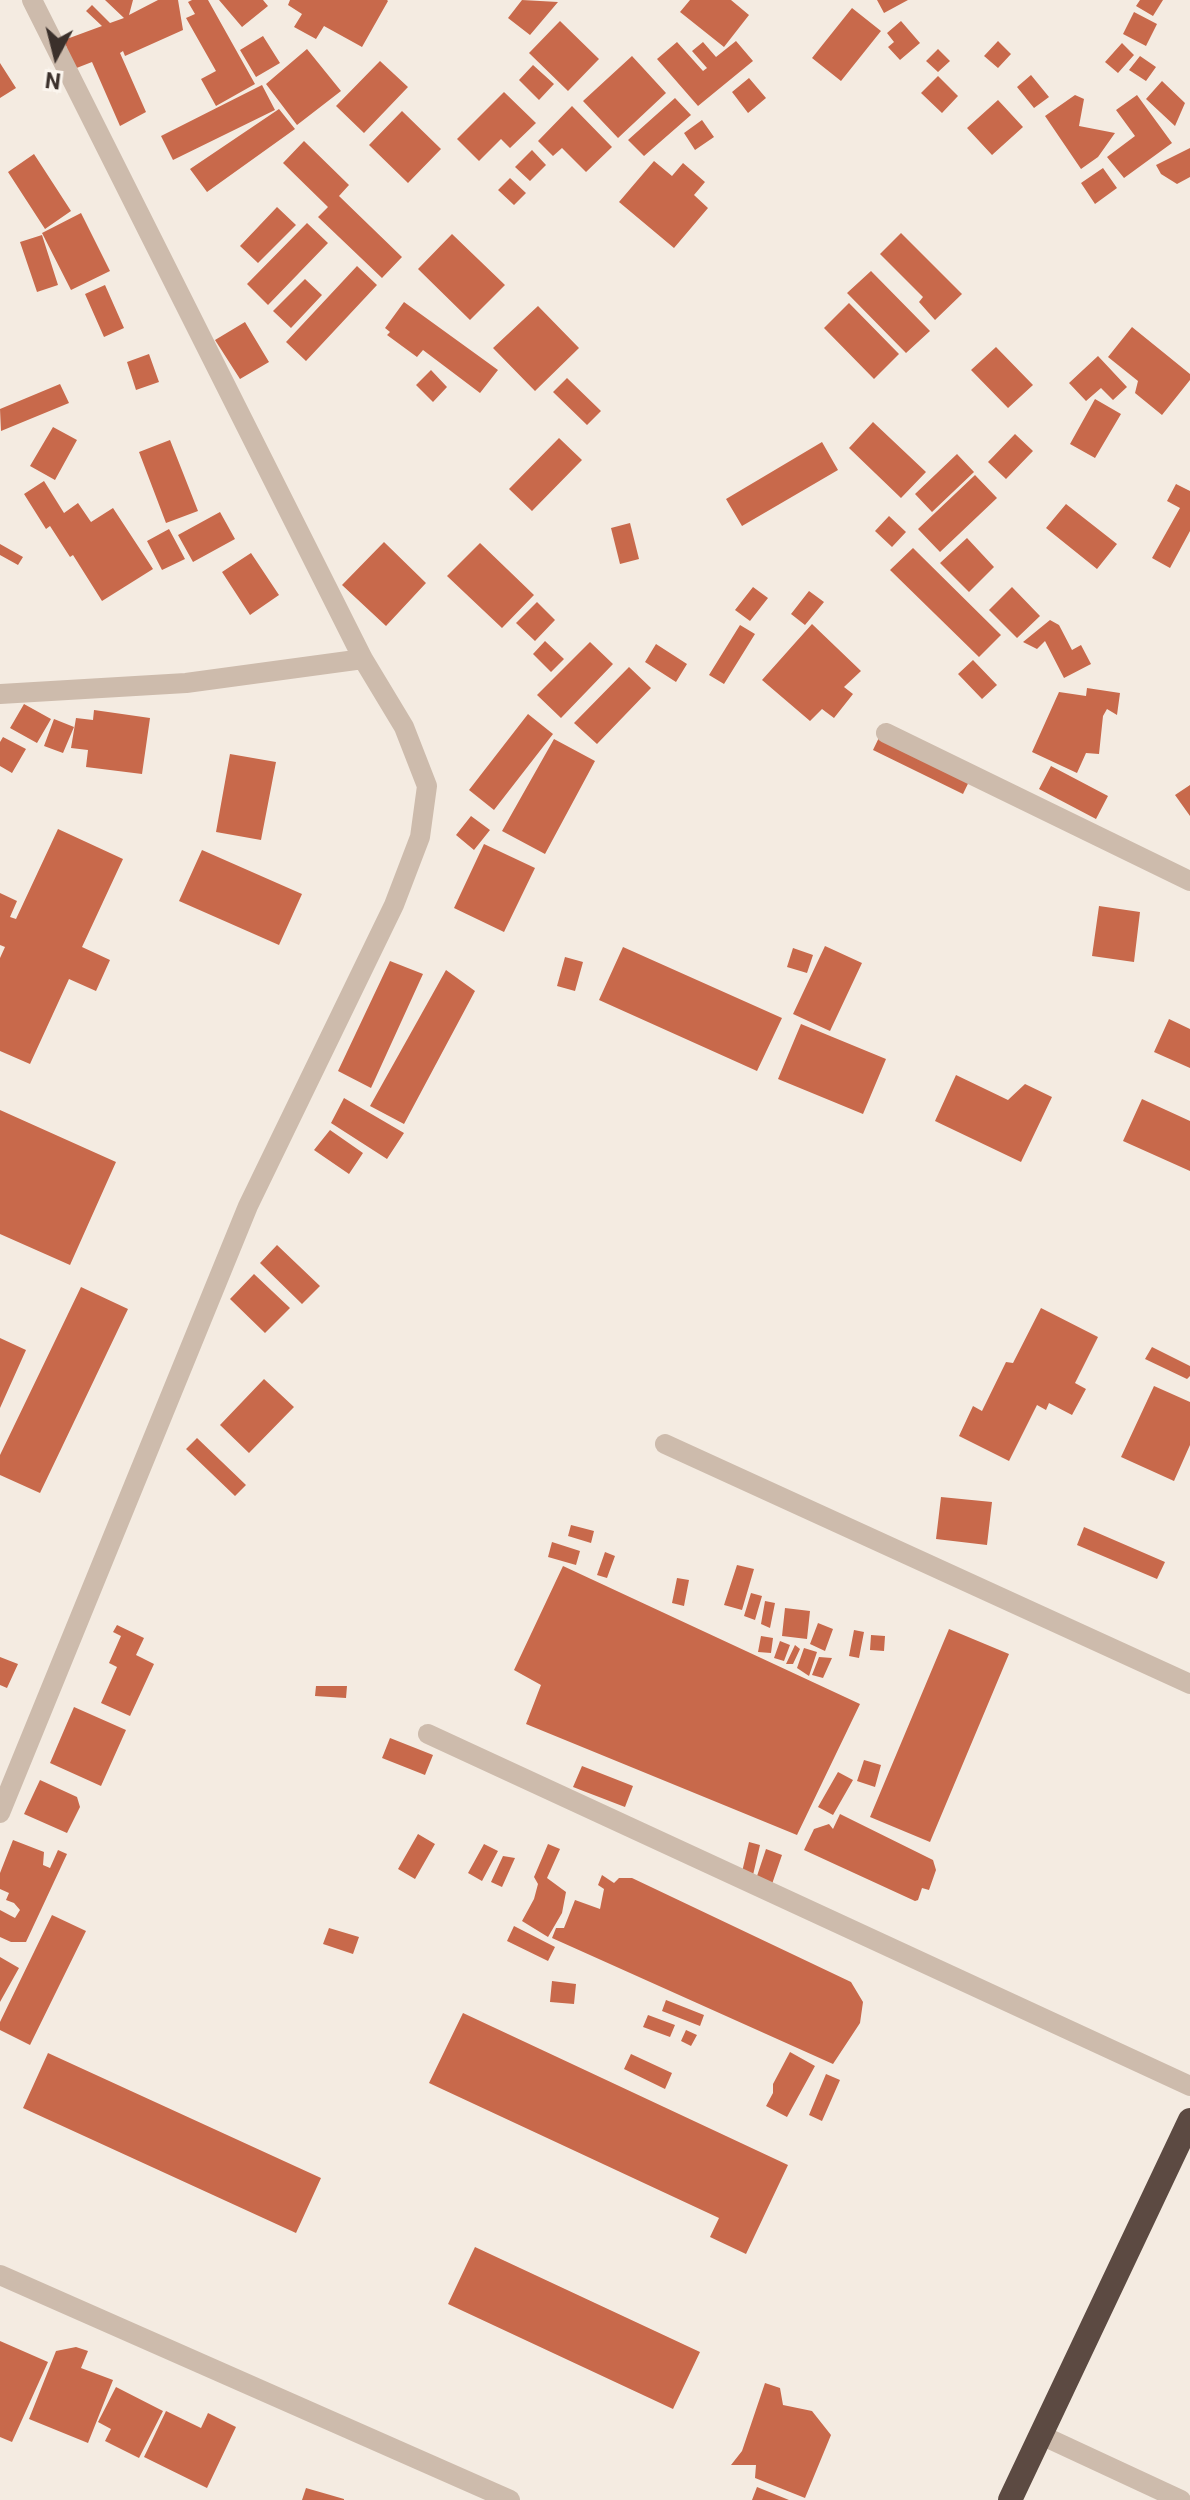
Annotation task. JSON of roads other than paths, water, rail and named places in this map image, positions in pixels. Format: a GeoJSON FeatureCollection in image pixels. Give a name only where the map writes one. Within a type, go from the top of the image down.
{"type":"FeatureCollection","features":[{"type":"Feature","properties":{"kind":"highway"},"geometry":{"type":"LineString","coordinates":[[1010,2500],[1190,2120]]}},
{"type":"Feature","properties":{"kind":"street"},"geometry":{"type":"LineString","coordinates":[[0,1813],[248,1206],[394,905],[420,837],[427,786],[404,727],[363,659],[32,0]]}},
{"type":"Feature","properties":{"kind":"street"},"geometry":{"type":"LineString","coordinates":[[0,694],[186,683],[363,659]]}},
{"type":"Feature","properties":{"kind":"street"},"geometry":{"type":"LineString","coordinates":[[886,733],[1190,881]]}},
{"type":"Feature","properties":{"kind":"street"},"geometry":{"type":"LineString","coordinates":[[665,1444],[1190,1684]]}},
{"type":"Feature","properties":{"kind":"street"},"geometry":{"type":"LineString","coordinates":[[428,1734],[1190,2086]]}},
{"type":"Feature","properties":{"kind":"street"},"geometry":{"type":"LineString","coordinates":[[0,2275],[510,2500]]}},
{"type":"Feature","properties":{"kind":"street"},"geometry":{"type":"LineString","coordinates":[[1041,2435],[1181,2500]]}}]}
